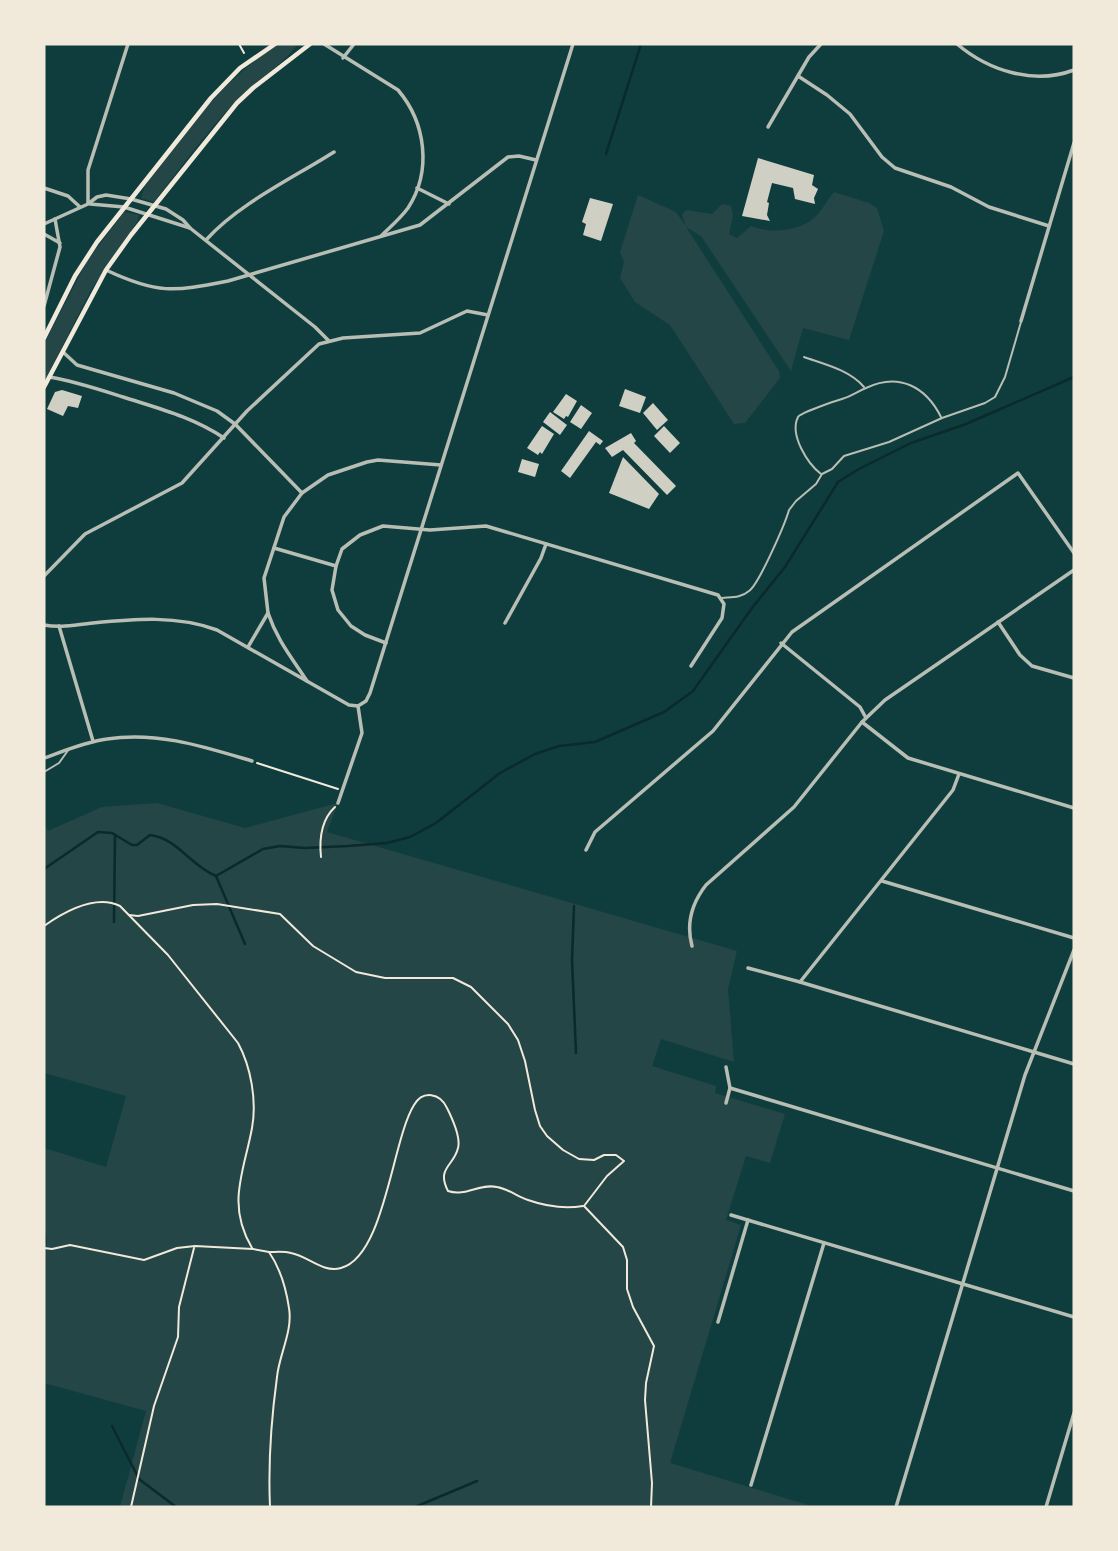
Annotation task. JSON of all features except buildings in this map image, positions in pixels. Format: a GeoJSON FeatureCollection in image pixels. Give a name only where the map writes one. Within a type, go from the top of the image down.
{"type":"FeatureCollection","features":[{"type":"Feature","properties":{"kind":"main road"},"geometry":{"type":"LineString","coordinates":[[44,338],[83,262],[124,207],[221,87],[254,58],[275,44]]}},
{"type":"Feature","properties":{"kind":"main road"},"geometry":{"type":"LineString","coordinates":[[44,387],[106,270],[147,214],[237,103],[310,44]]}},
{"type":"Feature","properties":{"kind":"street"},"geometry":{"type":"LineString","coordinates":[[88,204],[88,170],[128,44]]}},
{"type":"Feature","properties":{"kind":"street"},"geometry":{"type":"LineString","coordinates":[[324,44],[398,90],[406,99],[421,135],[423,164],[417,188],[400,218],[380,237]]}},
{"type":"Feature","properties":{"kind":"street"},"geometry":{"type":"LineString","coordinates":[[343,58],[354,44]]}},
{"type":"Feature","properties":{"kind":"street"},"geometry":{"type":"LineString","coordinates":[[44,625],[146,618],[194,623],[248,647],[349,705],[358,706],[366,701],[573,44]]}},
{"type":"Feature","properties":{"kind":"street"},"geometry":{"type":"LineString","coordinates":[[768,127],[798,76],[821,44]]}},
{"type":"Feature","properties":{"kind":"street"},"geometry":{"type":"LineString","coordinates":[[957,44],[982,61],[1018,74],[1055,75],[1074,70]]}},
{"type":"Feature","properties":{"kind":"street"},"geometry":{"type":"LineString","coordinates":[[798,76],[827,94],[850,114],[882,157],[895,168],[951,187],[989,207],[1049,226]]}},
{"type":"Feature","properties":{"kind":"street"},"geometry":{"type":"LineString","coordinates":[[1021,321],[1074,143]]}},
{"type":"Feature","properties":{"kind":"street"},"geometry":{"type":"LineString","coordinates":[[206,240],[215,230],[248,206],[334,152]]}},
{"type":"Feature","properties":{"kind":"street"},"geometry":{"type":"LineString","coordinates":[[106,270],[145,287],[161,290],[195,288],[420,225],[508,157],[519,156],[536,160]]}},
{"type":"Feature","properties":{"kind":"street"},"geometry":{"type":"LineString","coordinates":[[44,188],[68,196],[80,207]]}},
{"type":"Feature","properties":{"kind":"street"},"geometry":{"type":"LineString","coordinates":[[417,188],[449,204]]}},
{"type":"Feature","properties":{"kind":"street"},"geometry":{"type":"LineString","coordinates":[[44,224],[101,196],[131,199],[171,212],[329,341]]}},
{"type":"Feature","properties":{"kind":"street"},"geometry":{"type":"LineString","coordinates":[[88,204],[124,207],[190,228]]}},
{"type":"Feature","properties":{"kind":"street"},"geometry":{"type":"LineString","coordinates":[[44,306],[60,243],[55,219]]}},
{"type":"Feature","properties":{"kind":"street"},"geometry":{"type":"LineString","coordinates":[[44,234],[60,243]]}},
{"type":"Feature","properties":{"kind":"street"},"geometry":{"type":"LineString","coordinates":[[44,576],[85,534],[182,483],[235,424],[310,351],[329,341],[420,333],[467,311],[488,315]]}},
{"type":"Feature","properties":{"kind":"street"},"geometry":{"type":"LineString","coordinates":[[62,351],[74,364],[174,393],[217,411],[235,424],[303,493]]}},
{"type":"Feature","properties":{"kind":"street"},"geometry":{"type":"LineString","coordinates":[[49,377],[170,412],[206,427],[224,438]]}},
{"type":"Feature","properties":{"kind":"street"},"geometry":{"type":"LineString","coordinates":[[309,683],[274,632],[263,584],[285,517],[303,493],[328,475],[367,461],[442,465]]}},
{"type":"Feature","properties":{"kind":"street"},"geometry":{"type":"LineString","coordinates":[[586,850],[595,832],[713,731],[781,643],[801,625],[1018,473],[1074,552]]}},
{"type":"Feature","properties":{"kind":"street"},"geometry":{"type":"LineString","coordinates":[[386,643],[365,635],[352,626],[338,610],[332,590],[342,550],[360,535],[383,526],[421,530],[486,526],[713,593],[722,598],[722,618],[691,666]]}},
{"type":"Feature","properties":{"kind":"street"},"geometry":{"type":"LineString","coordinates":[[505,623],[546,544]]}},
{"type":"Feature","properties":{"kind":"street"},"geometry":{"type":"LineString","coordinates":[[274,548],[336,566]]}},
{"type":"Feature","properties":{"kind":"street"},"geometry":{"type":"LineString","coordinates":[[691,946],[689,935],[697,895],[794,807],[866,718],[885,701],[1074,570]]}},
{"type":"Feature","properties":{"kind":"street"},"geometry":{"type":"LineString","coordinates":[[248,647],[268,613]]}},
{"type":"Feature","properties":{"kind":"street"},"geometry":{"type":"LineString","coordinates":[[998,622],[1020,656],[1032,666],[1074,678]]}},
{"type":"Feature","properties":{"kind":"street"},"geometry":{"type":"LineString","coordinates":[[59,626],[93,741]]}},
{"type":"Feature","properties":{"kind":"street"},"geometry":{"type":"LineString","coordinates":[[781,643],[860,707],[866,718]]}},
{"type":"Feature","properties":{"kind":"street"},"geometry":{"type":"LineString","coordinates":[[338,803],[362,733],[358,706]]}},
{"type":"Feature","properties":{"kind":"street"},"geometry":{"type":"LineString","coordinates":[[862,722],[908,758],[1074,808]]}},
{"type":"Feature","properties":{"kind":"street"},"geometry":{"type":"LineString","coordinates":[[44,758],[93,741],[134,737],[176,740],[253,761]]}},
{"type":"Feature","properties":{"kind":"street"},"geometry":{"type":"LineString","coordinates":[[800,982],[953,790],[959,774]]}},
{"type":"Feature","properties":{"kind":"street"},"geometry":{"type":"LineString","coordinates":[[881,881],[1074,938]]}},
{"type":"Feature","properties":{"kind":"street"},"geometry":{"type":"LineString","coordinates":[[896,1507],[997,1167],[1034,1052],[1074,950]]}},
{"type":"Feature","properties":{"kind":"street"},"geometry":{"type":"LineString","coordinates":[[748,968],[1074,1064]]}},
{"type":"Feature","properties":{"kind":"street"},"geometry":{"type":"LineString","coordinates":[[726,1067],[730,1088],[726,1103]]}},
{"type":"Feature","properties":{"kind":"street"},"geometry":{"type":"LineString","coordinates":[[730,1088],[1074,1191]]}},
{"type":"Feature","properties":{"kind":"street"},"geometry":{"type":"LineString","coordinates":[[730,1215],[1074,1317]]}},
{"type":"Feature","properties":{"kind":"street"},"geometry":{"type":"LineString","coordinates":[[718,1322],[748,1220]]}},
{"type":"Feature","properties":{"kind":"street"},"geometry":{"type":"LineString","coordinates":[[751,1485],[824,1243]]}},
{"type":"Feature","properties":{"kind":"street"},"geometry":{"type":"LineString","coordinates":[[1046,1507],[1074,1413]]}},
{"type":"Feature","properties":{"kind":"lane"},"geometry":{"type":"LineString","coordinates":[[722,598],[741,596],[750,591],[761,575],[789,510],[796,500],[816,484],[822,474],[852,452],[889,442],[995,397],[1005,377],[1021,321]]}},
{"type":"Feature","properties":{"kind":"lane"},"geometry":{"type":"LineString","coordinates":[[804,357],[845,372],[865,388]]}},
{"type":"Feature","properties":{"kind":"lane"},"geometry":{"type":"LineString","coordinates":[[822,474],[811,466],[802,450],[796,428],[798,416],[803,413],[813,411],[825,403],[856,395],[865,388],[896,382],[922,390],[942,418]]}},
{"type":"Feature","properties":{"kind":"lane"},"geometry":{"type":"LineString","coordinates":[[44,772],[59,763],[70,748]]}},
{"type":"Feature","properties":{"kind":"path"},"geometry":{"type":"LineString","coordinates":[[239,44],[244,53]]}},
{"type":"Feature","properties":{"kind":"path"},"geometry":{"type":"LineString","coordinates":[[253,761],[343,790]]}},
{"type":"Feature","properties":{"kind":"path"},"geometry":{"type":"LineString","coordinates":[[321,856],[321,830],[329,812],[338,803]]}},
{"type":"Feature","properties":{"kind":"path"},"geometry":{"type":"LineString","coordinates":[[44,926],[71,909],[111,902],[129,915],[168,956],[239,1043],[247,1059],[253,1125],[238,1182],[238,1200],[243,1233],[253,1249]]}},
{"type":"Feature","properties":{"kind":"path"},"geometry":{"type":"LineString","coordinates":[[44,1248],[70,1245],[144,1260],[177,1248],[195,1246],[253,1249],[292,1253],[329,1269],[343,1268],[357,1258],[367,1245],[414,1104],[430,1094],[440,1098],[446,1106],[459,1141],[458,1152],[445,1167],[444,1184],[448,1191],[462,1194],[484,1186],[497,1187],[528,1200],[561,1208],[584,1206],[607,1176],[624,1161],[616,1155],[594,1160],[579,1159],[563,1150],[548,1136],[540,1126],[535,1110],[518,1040],[508,1024],[471,987],[453,978],[385,978],[356,972],[313,946],[279,914],[217,904],[193,905],[138,916],[129,915]]}},
{"type":"Feature","properties":{"kind":"path"},"geometry":{"type":"LineString","coordinates":[[584,1206],[623,1247],[627,1260],[627,1289],[654,1346],[645,1400],[653,1483],[651,1507]]}},
{"type":"Feature","properties":{"kind":"path"},"geometry":{"type":"LineString","coordinates":[[131,1507],[154,1406],[178,1336],[179,1307],[195,1246]]}},
{"type":"Feature","properties":{"kind":"path"},"geometry":{"type":"LineString","coordinates":[[269,1252],[281,1274],[290,1309],[277,1375],[269,1439],[270,1507]]}},
{"type":"Feature","properties":{"kind":"shaded area"},"geometry":{"type":"Polygon","coordinates":[[[279,44],[298,44],[226,112],[154,202],[141,198],[145,186],[175,146],[222,90],[279,44]]]}},
{"type":"Feature","properties":{"kind":"shaded area"},"geometry":{"type":"Polygon","coordinates":[[[834,192],[877,208],[884,231],[849,340],[803,328],[791,371],[701,236],[686,227],[779,371],[780,378],[745,423],[734,424],[670,325],[635,302],[620,278],[624,262],[620,252],[638,195],[676,212],[686,226],[682,215],[686,210],[712,214],[722,204],[731,206],[733,216],[729,234],[737,238],[751,226],[786,230],[804,225],[818,214],[834,192]]]}},
{"type":"Feature","properties":{"kind":"shaded area"},"geometry":{"type":"Polygon","coordinates":[[[124,212],[139,215],[137,222],[91,290],[44,382],[44,344],[87,261],[124,212]]]}},
{"type":"Feature","properties":{"kind":"shaded area"},"geometry":{"type":"Polygon","coordinates":[[[157,803],[245,828],[338,803],[327,832],[737,951],[728,989],[734,1062],[661,1039],[652,1066],[716,1086],[715,1093],[785,1114],[770,1163],[746,1156],[726,1220],[741,1225],[670,1463],[815,1507],[120,1507],[146,1411],[44,1383],[44,1254],[47,1242],[44,1215],[44,1148],[106,1167],[126,1096],[44,1073],[44,823],[48,831],[102,807],[157,803]]]}},
{"type":"Feature","properties":{"kind":"waterway"},"geometry":{"type":"LineString","coordinates":[[606,154],[641,44]]}},
{"type":"Feature","properties":{"kind":"waterway"},"geometry":{"type":"LineString","coordinates":[[44,869],[98,832],[112,833],[132,845],[137,845],[150,835],[160,837],[216,876],[263,849],[280,846],[305,848],[387,843],[410,837],[436,823],[500,773],[535,754],[559,746],[595,742],[664,712],[693,691],[785,567],[838,482],[911,443],[966,424],[1074,377]]}},
{"type":"Feature","properties":{"kind":"waterway"},"geometry":{"type":"LineString","coordinates":[[114,922],[115,835]]}},
{"type":"Feature","properties":{"kind":"waterway"},"geometry":{"type":"LineString","coordinates":[[216,876],[245,944]]}},
{"type":"Feature","properties":{"kind":"waterway"},"geometry":{"type":"LineString","coordinates":[[574,906],[572,960],[576,1053]]}},
{"type":"Feature","properties":{"kind":"waterway"},"geometry":{"type":"LineString","coordinates":[[112,1426],[139,1479],[176,1507]]}},
{"type":"Feature","properties":{"kind":"waterway"},"geometry":{"type":"LineString","coordinates":[[415,1507],[477,1481]]}}]}
